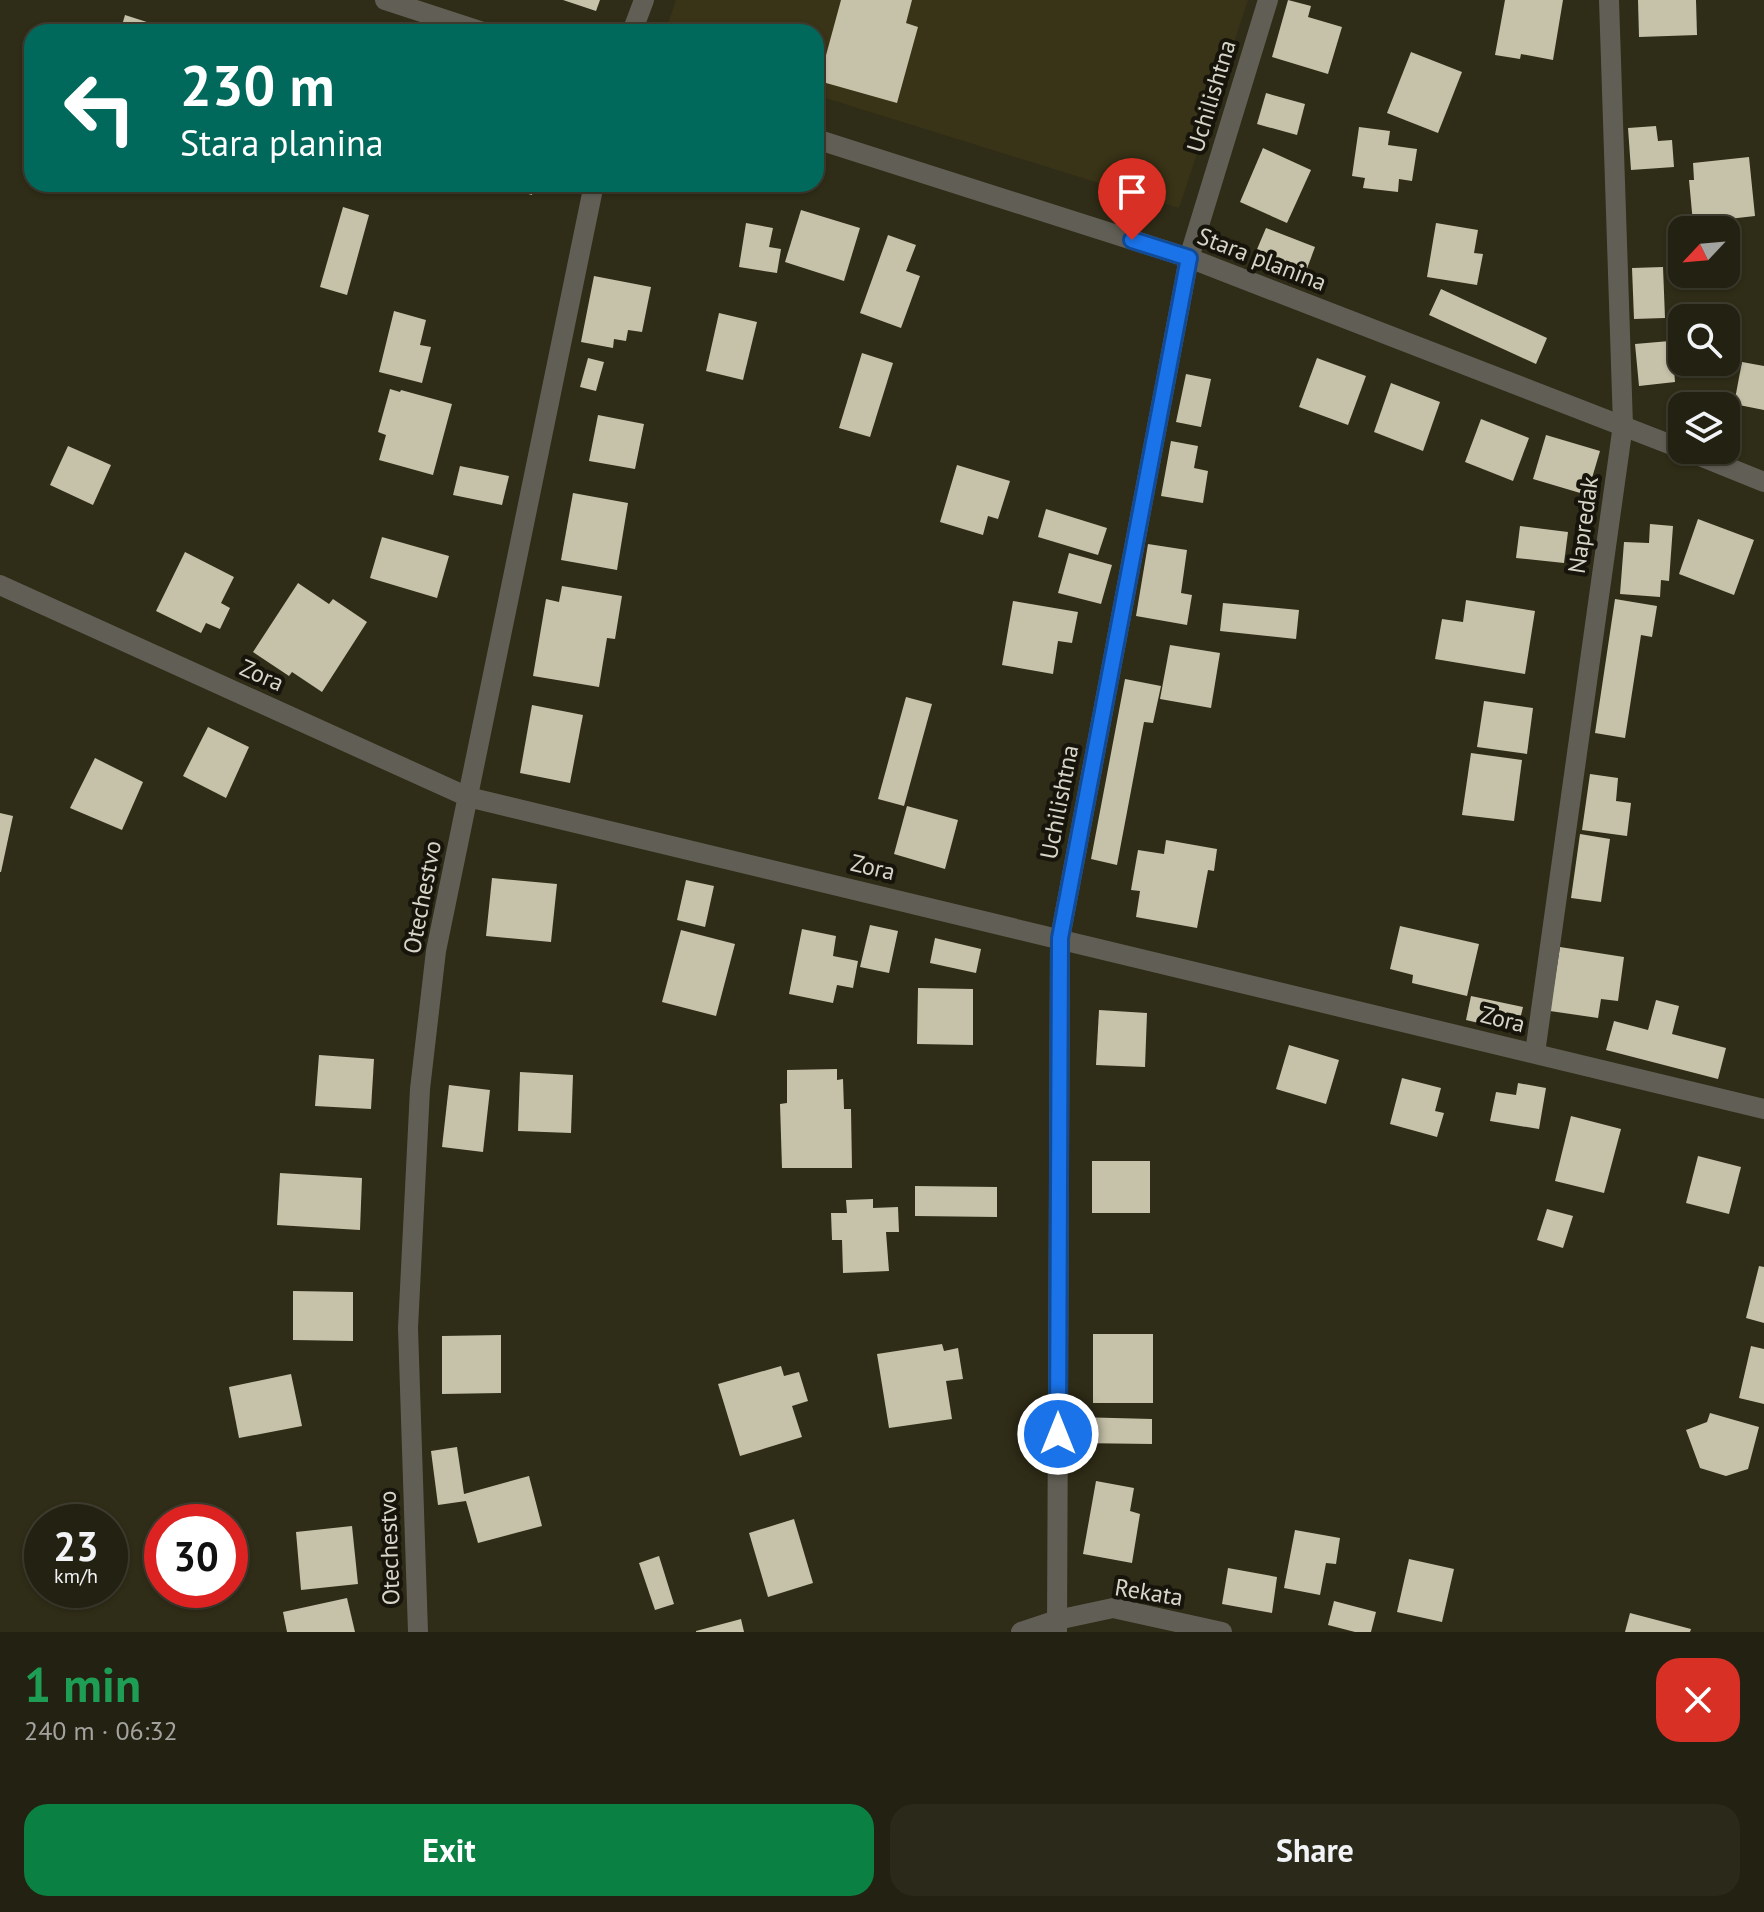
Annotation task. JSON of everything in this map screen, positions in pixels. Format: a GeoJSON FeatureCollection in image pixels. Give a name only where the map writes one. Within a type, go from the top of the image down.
{"type":"FeatureCollection","features":[{"type":"Feature","properties":{"kind":"street"},"geometry":{"type":"LineString","coordinates":[[385,0],[458,24]]}},
{"type":"Feature","properties":{"kind":"street"},"geometry":{"type":"LineString","coordinates":[[635,24],[644,0]]}},
{"type":"Feature","properties":{"kind":"street","name":"Uchilishtna"},"geometry":{"type":"LineString","coordinates":[[1057,1626],[1060,938],[1189,258],[1268,0]]}},
{"type":"Feature","properties":{"kind":"street","name":"Napredak"},"geometry":{"type":"LineString","coordinates":[[1535,1053],[1623,425],[1609,0]]}},
{"type":"Feature","properties":{"kind":"street","name":"Stara planina"},"geometry":{"type":"LineString","coordinates":[[824,142],[1189,258],[1668,444]]}},
{"type":"Feature","properties":{"kind":"street","name":"Otechestvo"},"geometry":{"type":"LineString","coordinates":[[418,1632],[408,1328],[420,1089],[436,951],[592,192]]}},
{"type":"Feature","properties":{"kind":"street","name":"Stara planina"},"geometry":{"type":"LineString","coordinates":[[1718,464],[1764,482]]}},
{"type":"Feature","properties":{"kind":"street","name":"Zora"},"geometry":{"type":"LineString","coordinates":[[0,585],[468,797],[1764,1109]]}},
{"type":"Feature","properties":{"kind":"street","name":"Rekata"},"geometry":{"type":"LineString","coordinates":[[1021,1632],[1057,1626],[1113,1608],[1222,1632]]}},
{"type":"Feature","properties":{"kind":"shaded area"},"geometry":{"type":"Polygon","coordinates":[[[676,0],[1248,0],[1179,208],[824,97],[824,24],[668,24],[676,0]]]}},
{"type":"Feature","properties":{"kind":"building"},"geometry":{"type":"Polygon","coordinates":[[[563,0],[600,0],[596,11],[563,0]]]}},
{"type":"Feature","properties":{"kind":"building"},"geometry":{"type":"Polygon","coordinates":[[[841,0],[912,0],[906,23],[918,27],[897,103],[824,82],[824,63],[841,0]]]}},
{"type":"Feature","properties":{"kind":"building"},"geometry":{"type":"Polygon","coordinates":[[[1288,0],[1311,6],[1308,17],[1342,27],[1328,74],[1272,57],[1288,0]]]}},
{"type":"Feature","properties":{"kind":"building"},"geometry":{"type":"Polygon","coordinates":[[[1505,0],[1563,0],[1553,60],[1521,54],[1520,59],[1495,55],[1505,0]]]}},
{"type":"Feature","properties":{"kind":"building"},"geometry":{"type":"Polygon","coordinates":[[[1638,0],[1696,0],[1697,35],[1639,37],[1638,0]]]}},
{"type":"Feature","properties":{"kind":"building"},"geometry":{"type":"Polygon","coordinates":[[[125,15],[153,24],[122,24],[125,15]]]}},
{"type":"Feature","properties":{"kind":"building"},"geometry":{"type":"Polygon","coordinates":[[[1411,52],[1462,72],[1438,133],[1387,113],[1411,52]]]}},
{"type":"Feature","properties":{"kind":"building"},"geometry":{"type":"Polygon","coordinates":[[[1266,93],[1305,104],[1297,135],[1257,124],[1266,93]]]}},
{"type":"Feature","properties":{"kind":"building"},"geometry":{"type":"Polygon","coordinates":[[[1656,126],[1658,141],[1672,140],[1674,167],[1631,170],[1628,128],[1656,126]]]}},
{"type":"Feature","properties":{"kind":"building"},"geometry":{"type":"Polygon","coordinates":[[[1359,127],[1390,131],[1388,145],[1417,149],[1412,181],[1399,179],[1398,192],[1363,188],[1365,178],[1352,176],[1359,127]]]}},
{"type":"Feature","properties":{"kind":"building"},"geometry":{"type":"Polygon","coordinates":[[[1263,148],[1311,170],[1287,223],[1240,202],[1263,148]]]}},
{"type":"Feature","properties":{"kind":"building"},"geometry":{"type":"Polygon","coordinates":[[[1749,157],[1755,216],[1692,216],[1689,180],[1694,180],[1693,163],[1749,157]]]}},
{"type":"Feature","properties":{"kind":"building"},"geometry":{"type":"Polygon","coordinates":[[[343,207],[369,215],[347,295],[320,287],[343,207]]]}},
{"type":"Feature","properties":{"kind":"building"},"geometry":{"type":"Polygon","coordinates":[[[801,210],[860,228],[844,281],[785,262],[801,210]]]}},
{"type":"Feature","properties":{"kind":"building"},"geometry":{"type":"Polygon","coordinates":[[[746,223],[773,228],[769,247],[781,249],[777,273],[739,267],[746,223]]]}},
{"type":"Feature","properties":{"kind":"building"},"geometry":{"type":"Polygon","coordinates":[[[1436,223],[1478,230],[1474,253],[1483,254],[1477,285],[1427,277],[1436,223]]]}},
{"type":"Feature","properties":{"kind":"building"},"geometry":{"type":"Polygon","coordinates":[[[1266,228],[1315,247],[1305,274],[1255,254],[1266,228]]]}},
{"type":"Feature","properties":{"kind":"building"},"geometry":{"type":"Polygon","coordinates":[[[888,235],[916,245],[906,271],[920,276],[901,328],[860,313],[888,235]]]}},
{"type":"Feature","properties":{"kind":"building"},"geometry":{"type":"Polygon","coordinates":[[[1663,267],[1665,318],[1634,319],[1632,268],[1663,267]]]}},
{"type":"Feature","properties":{"kind":"building"},"geometry":{"type":"Polygon","coordinates":[[[594,276],[651,287],[642,332],[628,330],[626,341],[614,339],[613,348],[581,342],[594,276]]]}},
{"type":"Feature","properties":{"kind":"building"},"geometry":{"type":"Polygon","coordinates":[[[1441,289],[1547,338],[1536,364],[1429,315],[1441,289]]]}},
{"type":"Feature","properties":{"kind":"building"},"geometry":{"type":"Polygon","coordinates":[[[394,311],[426,320],[420,345],[431,347],[422,383],[379,372],[394,311]]]}},
{"type":"Feature","properties":{"kind":"building"},"geometry":{"type":"Polygon","coordinates":[[[719,313],[757,322],[743,380],[706,371],[719,313]]]}},
{"type":"Feature","properties":{"kind":"building"},"geometry":{"type":"Polygon","coordinates":[[[1668,341],[1668,376],[1675,376],[1675,382],[1639,386],[1635,344],[1668,341]]]}},
{"type":"Feature","properties":{"kind":"building"},"geometry":{"type":"Polygon","coordinates":[[[862,353],[893,363],[870,437],[839,428],[862,353]]]}},
{"type":"Feature","properties":{"kind":"building"},"geometry":{"type":"Polygon","coordinates":[[[588,358],[604,362],[596,391],[580,387],[588,358]]]}},
{"type":"Feature","properties":{"kind":"building"},"geometry":{"type":"Polygon","coordinates":[[[1317,358],[1366,376],[1348,425],[1299,407],[1317,358]]]}},
{"type":"Feature","properties":{"kind":"building"},"geometry":{"type":"Polygon","coordinates":[[[1742,362],[1764,366],[1764,410],[1740,405],[1740,392],[1736,392],[1742,362]]]}},
{"type":"Feature","properties":{"kind":"building"},"geometry":{"type":"Polygon","coordinates":[[[1186,374],[1211,379],[1201,427],[1176,422],[1186,374]]]}},
{"type":"Feature","properties":{"kind":"building"},"geometry":{"type":"Polygon","coordinates":[[[1391,383],[1440,402],[1423,451],[1374,432],[1391,383]]]}},
{"type":"Feature","properties":{"kind":"building"},"geometry":{"type":"Polygon","coordinates":[[[390,389],[452,404],[433,475],[379,460],[386,435],[378,432],[390,389]]]}},
{"type":"Feature","properties":{"kind":"building"},"geometry":{"type":"Polygon","coordinates":[[[598,415],[644,424],[635,469],[589,461],[598,415]]]}},
{"type":"Feature","properties":{"kind":"building"},"geometry":{"type":"Polygon","coordinates":[[[1481,419],[1529,438],[1513,481],[1465,462],[1481,419]]]}},
{"type":"Feature","properties":{"kind":"building"},"geometry":{"type":"Polygon","coordinates":[[[1546,435],[1600,451],[1587,495],[1533,479],[1546,435]]]}},
{"type":"Feature","properties":{"kind":"building"},"geometry":{"type":"Polygon","coordinates":[[[1171,441],[1198,446],[1194,468],[1208,471],[1203,503],[1161,496],[1171,441]]]}},
{"type":"Feature","properties":{"kind":"building"},"geometry":{"type":"Polygon","coordinates":[[[68,446],[111,465],[93,505],[50,485],[68,446]]]}},
{"type":"Feature","properties":{"kind":"building"},"geometry":{"type":"Polygon","coordinates":[[[957,465],[1010,481],[998,519],[988,516],[983,535],[940,522],[957,465]]]}},
{"type":"Feature","properties":{"kind":"building"},"geometry":{"type":"Polygon","coordinates":[[[460,466],[509,476],[502,505],[453,495],[460,466]]]}},
{"type":"Feature","properties":{"kind":"building"},"geometry":{"type":"Polygon","coordinates":[[[573,493],[628,503],[617,570],[561,560],[573,493]]]}},
{"type":"Feature","properties":{"kind":"building"},"geometry":{"type":"Polygon","coordinates":[[[1046,509],[1107,528],[1098,555],[1038,537],[1046,509]]]}},
{"type":"Feature","properties":{"kind":"building"},"geometry":{"type":"Polygon","coordinates":[[[1698,519],[1754,540],[1734,595],[1679,574],[1698,519]]]}},
{"type":"Feature","properties":{"kind":"building"},"geometry":{"type":"Polygon","coordinates":[[[1650,524],[1673,526],[1669,581],[1661,580],[1660,597],[1620,594],[1624,542],[1649,543],[1650,524]]]}},
{"type":"Feature","properties":{"kind":"building"},"geometry":{"type":"Polygon","coordinates":[[[1520,526],[1568,532],[1564,563],[1516,558],[1520,526]]]}},
{"type":"Feature","properties":{"kind":"building"},"geometry":{"type":"Polygon","coordinates":[[[382,537],[449,556],[437,598],[370,578],[382,537]]]}},
{"type":"Feature","properties":{"kind":"building"},"geometry":{"type":"Polygon","coordinates":[[[1148,544],[1187,550],[1181,593],[1192,595],[1187,625],[1136,616],[1148,544]]]}},
{"type":"Feature","properties":{"kind":"building"},"geometry":{"type":"Polygon","coordinates":[[[185,552],[234,577],[221,603],[230,608],[220,629],[206,623],[201,633],[156,611],[185,552]]]}},
{"type":"Feature","properties":{"kind":"building"},"geometry":{"type":"Polygon","coordinates":[[[1069,553],[1112,565],[1101,604],[1058,593],[1069,553]]]}},
{"type":"Feature","properties":{"kind":"building"},"geometry":{"type":"Polygon","coordinates":[[[298,583],[329,604],[333,599],[367,622],[322,692],[292,672],[289,676],[253,652],[298,583]]]}},
{"type":"Feature","properties":{"kind":"building"},"geometry":{"type":"Polygon","coordinates":[[[562,586],[622,596],[615,639],[607,638],[599,687],[533,676],[546,599],[559,602],[562,586]]]}},
{"type":"Feature","properties":{"kind":"building"},"geometry":{"type":"Polygon","coordinates":[[[1615,599],[1657,606],[1652,637],[1641,635],[1625,738],[1595,733],[1615,599]]]}},
{"type":"Feature","properties":{"kind":"building"},"geometry":{"type":"Polygon","coordinates":[[[1466,600],[1535,611],[1525,674],[1435,659],[1442,619],[1463,622],[1466,600]]]}},
{"type":"Feature","properties":{"kind":"building"},"geometry":{"type":"Polygon","coordinates":[[[1013,601],[1078,612],[1072,643],[1058,641],[1053,674],[1002,665],[1013,601]]]}},
{"type":"Feature","properties":{"kind":"building"},"geometry":{"type":"Polygon","coordinates":[[[1223,603],[1299,610],[1296,639],[1220,631],[1223,603]]]}},
{"type":"Feature","properties":{"kind":"building"},"geometry":{"type":"Polygon","coordinates":[[[1170,645],[1220,653],[1211,708],[1160,699],[1170,645]]]}},
{"type":"Feature","properties":{"kind":"building"},"geometry":{"type":"Polygon","coordinates":[[[1125,679],[1161,686],[1153,723],[1144,722],[1117,865],[1091,859],[1125,679]]]}},
{"type":"Feature","properties":{"kind":"building"},"geometry":{"type":"Polygon","coordinates":[[[906,697],[932,704],[904,806],[878,799],[906,697]]]}},
{"type":"Feature","properties":{"kind":"building"},"geometry":{"type":"Polygon","coordinates":[[[1484,701],[1533,708],[1527,754],[1477,747],[1484,701]]]}},
{"type":"Feature","properties":{"kind":"building"},"geometry":{"type":"Polygon","coordinates":[[[532,705],[583,715],[570,783],[520,773],[532,705]]]}},
{"type":"Feature","properties":{"kind":"building"},"geometry":{"type":"Polygon","coordinates":[[[208,727],[249,747],[226,798],[183,776],[208,727]]]}},
{"type":"Feature","properties":{"kind":"building"},"geometry":{"type":"Polygon","coordinates":[[[1471,753],[1522,760],[1514,821],[1462,815],[1471,753]]]}},
{"type":"Feature","properties":{"kind":"building"},"geometry":{"type":"Polygon","coordinates":[[[95,758],[143,782],[122,830],[70,808],[95,758]]]}},
{"type":"Feature","properties":{"kind":"building"},"geometry":{"type":"Polygon","coordinates":[[[1590,774],[1618,778],[1616,801],[1631,803],[1627,836],[1582,830],[1590,774]]]}},
{"type":"Feature","properties":{"kind":"building"},"geometry":{"type":"Polygon","coordinates":[[[907,806],[958,820],[945,869],[894,854],[907,806]]]}},
{"type":"Feature","properties":{"kind":"building"},"geometry":{"type":"Polygon","coordinates":[[[0,813],[13,816],[1,872],[0,872],[0,813]]]}},
{"type":"Feature","properties":{"kind":"building"},"geometry":{"type":"Polygon","coordinates":[[[1580,834],[1610,839],[1601,902],[1571,898],[1580,834]]]}},
{"type":"Feature","properties":{"kind":"building"},"geometry":{"type":"Polygon","coordinates":[[[1166,840],[1217,849],[1214,871],[1208,870],[1197,928],[1136,917],[1140,891],[1131,890],[1138,850],[1164,854],[1166,840]]]}},
{"type":"Feature","properties":{"kind":"building"},"geometry":{"type":"Polygon","coordinates":[[[492,878],[557,884],[551,942],[486,936],[492,878]]]}},
{"type":"Feature","properties":{"kind":"building"},"geometry":{"type":"Polygon","coordinates":[[[686,880],[714,886],[705,927],[677,920],[686,880]]]}},
{"type":"Feature","properties":{"kind":"building"},"geometry":{"type":"Polygon","coordinates":[[[870,925],[898,931],[889,973],[860,967],[870,925]]]}},
{"type":"Feature","properties":{"kind":"building"},"geometry":{"type":"Polygon","coordinates":[[[1400,926],[1479,944],[1467,996],[1412,983],[1413,975],[1390,969],[1400,926]]]}},
{"type":"Feature","properties":{"kind":"building"},"geometry":{"type":"Polygon","coordinates":[[[802,929],[836,936],[833,956],[858,961],[853,988],[837,985],[833,1003],[789,994],[802,929]]]}},
{"type":"Feature","properties":{"kind":"building"},"geometry":{"type":"Polygon","coordinates":[[[681,930],[735,944],[716,1016],[662,1002],[681,930]]]}},
{"type":"Feature","properties":{"kind":"building"},"geometry":{"type":"Polygon","coordinates":[[[935,938],[981,949],[976,973],[930,963],[935,938]]]}},
{"type":"Feature","properties":{"kind":"building"},"geometry":{"type":"Polygon","coordinates":[[[1560,947],[1624,957],[1618,1001],[1601,999],[1598,1018],[1550,1011],[1560,947]]]}},
{"type":"Feature","properties":{"kind":"building"},"geometry":{"type":"Polygon","coordinates":[[[918,988],[973,989],[973,1045],[917,1044],[918,988]]]}},
{"type":"Feature","properties":{"kind":"building"},"geometry":{"type":"Polygon","coordinates":[[[1471,996],[1523,1007],[1517,1032],[1466,1020],[1471,996]]]}},
{"type":"Feature","properties":{"kind":"building"},"geometry":{"type":"Polygon","coordinates":[[[1656,1000],[1679,1006],[1672,1034],[1726,1048],[1718,1079],[1606,1050],[1614,1021],[1648,1030],[1656,1000]]]}},
{"type":"Feature","properties":{"kind":"building"},"geometry":{"type":"Polygon","coordinates":[[[1099,1010],[1147,1013],[1145,1067],[1096,1065],[1099,1010]]]}},
{"type":"Feature","properties":{"kind":"building"},"geometry":{"type":"Polygon","coordinates":[[[1289,1045],[1339,1060],[1326,1104],[1276,1089],[1289,1045]]]}},
{"type":"Feature","properties":{"kind":"building"},"geometry":{"type":"Polygon","coordinates":[[[319,1055],[374,1059],[371,1109],[315,1106],[319,1055]]]}},
{"type":"Feature","properties":{"kind":"building"},"geometry":{"type":"Polygon","coordinates":[[[837,1069],[837,1080],[843,1079],[844,1109],[851,1109],[852,1168],[782,1168],[780,1104],[787,1103],[787,1070],[837,1069]]]}},
{"type":"Feature","properties":{"kind":"building"},"geometry":{"type":"Polygon","coordinates":[[[520,1072],[573,1075],[571,1133],[518,1131],[520,1072]]]}},
{"type":"Feature","properties":{"kind":"building"},"geometry":{"type":"Polygon","coordinates":[[[1402,1078],[1441,1088],[1435,1111],[1444,1113],[1437,1137],[1390,1124],[1402,1078]]]}},
{"type":"Feature","properties":{"kind":"building"},"geometry":{"type":"Polygon","coordinates":[[[1518,1083],[1546,1088],[1539,1129],[1490,1121],[1496,1092],[1516,1095],[1518,1083]]]}},
{"type":"Feature","properties":{"kind":"building"},"geometry":{"type":"Polygon","coordinates":[[[449,1085],[490,1090],[483,1152],[442,1147],[449,1085]]]}},
{"type":"Feature","properties":{"kind":"building"},"geometry":{"type":"Polygon","coordinates":[[[1571,1116],[1621,1129],[1604,1193],[1555,1181],[1571,1116]]]}},
{"type":"Feature","properties":{"kind":"building"},"geometry":{"type":"Polygon","coordinates":[[[1698,1156],[1741,1167],[1729,1214],[1686,1203],[1698,1156]]]}},
{"type":"Feature","properties":{"kind":"building"},"geometry":{"type":"Polygon","coordinates":[[[1092,1161],[1150,1161],[1150,1213],[1092,1213],[1092,1161]]]}},
{"type":"Feature","properties":{"kind":"building"},"geometry":{"type":"Polygon","coordinates":[[[280,1173],[362,1178],[360,1230],[277,1225],[280,1173]]]}},
{"type":"Feature","properties":{"kind":"building"},"geometry":{"type":"Polygon","coordinates":[[[915,1186],[997,1187],[997,1217],[915,1216],[915,1186]]]}},
{"type":"Feature","properties":{"kind":"building"},"geometry":{"type":"Polygon","coordinates":[[[873,1199],[873,1208],[898,1207],[899,1232],[886,1232],[889,1271],[843,1273],[842,1240],[832,1240],[831,1213],[847,1213],[846,1200],[873,1199]]]}},
{"type":"Feature","properties":{"kind":"building"},"geometry":{"type":"Polygon","coordinates":[[[1547,1209],[1573,1216],[1563,1248],[1537,1240],[1547,1209]]]}},
{"type":"Feature","properties":{"kind":"building"},"geometry":{"type":"Polygon","coordinates":[[[1759,1266],[1764,1267],[1764,1323],[1746,1318],[1759,1266]]]}},
{"type":"Feature","properties":{"kind":"building"},"geometry":{"type":"Polygon","coordinates":[[[293,1291],[353,1292],[353,1341],[293,1340],[293,1291]]]}},
{"type":"Feature","properties":{"kind":"building"},"geometry":{"type":"Polygon","coordinates":[[[1093,1334],[1153,1334],[1153,1403],[1093,1403],[1093,1334]]]}},
{"type":"Feature","properties":{"kind":"building"},"geometry":{"type":"Polygon","coordinates":[[[501,1335],[501,1393],[442,1394],[442,1336],[501,1335]]]}},
{"type":"Feature","properties":{"kind":"building"},"geometry":{"type":"Polygon","coordinates":[[[942,1344],[944,1351],[958,1348],[963,1379],[946,1381],[952,1419],[889,1428],[877,1354],[942,1344]]]}},
{"type":"Feature","properties":{"kind":"building"},"geometry":{"type":"Polygon","coordinates":[[[1751,1346],[1764,1349],[1764,1404],[1739,1398],[1751,1346]]]}},
{"type":"Feature","properties":{"kind":"building"},"geometry":{"type":"Polygon","coordinates":[[[781,1366],[784,1376],[799,1372],[808,1401],[792,1406],[802,1437],[740,1456],[718,1384],[781,1366]]]}},
{"type":"Feature","properties":{"kind":"building"},"geometry":{"type":"Polygon","coordinates":[[[291,1374],[302,1426],[239,1438],[229,1387],[291,1374]]]}},
{"type":"Feature","properties":{"kind":"building"},"geometry":{"type":"Polygon","coordinates":[[[1710,1413],[1759,1427],[1748,1469],[1726,1476],[1700,1468],[1686,1430],[1707,1422],[1710,1413]]]}},
{"type":"Feature","properties":{"kind":"building"},"geometry":{"type":"Polygon","coordinates":[[[1076,1417],[1152,1419],[1152,1444],[1076,1443],[1076,1417]]]}},
{"type":"Feature","properties":{"kind":"building"},"geometry":{"type":"Polygon","coordinates":[[[457,1447],[464,1494],[529,1476],[542,1526],[478,1543],[466,1501],[438,1505],[431,1451],[457,1447]]]}},
{"type":"Feature","properties":{"kind":"building"},"geometry":{"type":"Polygon","coordinates":[[[1096,1481],[1134,1488],[1130,1511],[1140,1514],[1132,1563],[1083,1554],[1096,1481]]]}},
{"type":"Feature","properties":{"kind":"building"},"geometry":{"type":"Polygon","coordinates":[[[794,1519],[813,1583],[768,1597],[749,1533],[794,1519]]]}},
{"type":"Feature","properties":{"kind":"building"},"geometry":{"type":"Polygon","coordinates":[[[352,1526],[358,1584],[301,1590],[296,1532],[352,1526]]]}},
{"type":"Feature","properties":{"kind":"building"},"geometry":{"type":"Polygon","coordinates":[[[1295,1530],[1340,1538],[1336,1564],[1326,1563],[1320,1595],[1284,1588],[1295,1530]]]}},
{"type":"Feature","properties":{"kind":"building"},"geometry":{"type":"Polygon","coordinates":[[[659,1556],[674,1604],[655,1610],[639,1563],[659,1556]]]}},
{"type":"Feature","properties":{"kind":"building"},"geometry":{"type":"Polygon","coordinates":[[[1409,1559],[1454,1569],[1442,1622],[1397,1612],[1409,1559]]]}},
{"type":"Feature","properties":{"kind":"building"},"geometry":{"type":"Polygon","coordinates":[[[1228,1568],[1277,1577],[1272,1613],[1222,1604],[1228,1568]]]}},
{"type":"Feature","properties":{"kind":"building"},"geometry":{"type":"Polygon","coordinates":[[[347,1598],[355,1632],[287,1632],[283,1612],[347,1598]]]}},
{"type":"Feature","properties":{"kind":"building"},"geometry":{"type":"Polygon","coordinates":[[[1334,1601],[1376,1612],[1371,1632],[1355,1632],[1328,1625],[1334,1601]]]}},
{"type":"Feature","properties":{"kind":"building"},"geometry":{"type":"Polygon","coordinates":[[[1630,1613],[1691,1629],[1690,1632],[1625,1632],[1630,1613]]]}},
{"type":"Feature","properties":{"kind":"building"},"geometry":{"type":"Polygon","coordinates":[[[741,1619],[744,1632],[696,1632],[696,1631],[741,1619]]]}},
{"type":"Feature","properties":{"kind":"route"},"geometry":{"type":"LineString","coordinates":[[1058,1434],[1060,938],[1189,258],[1132,240]]}}]}
